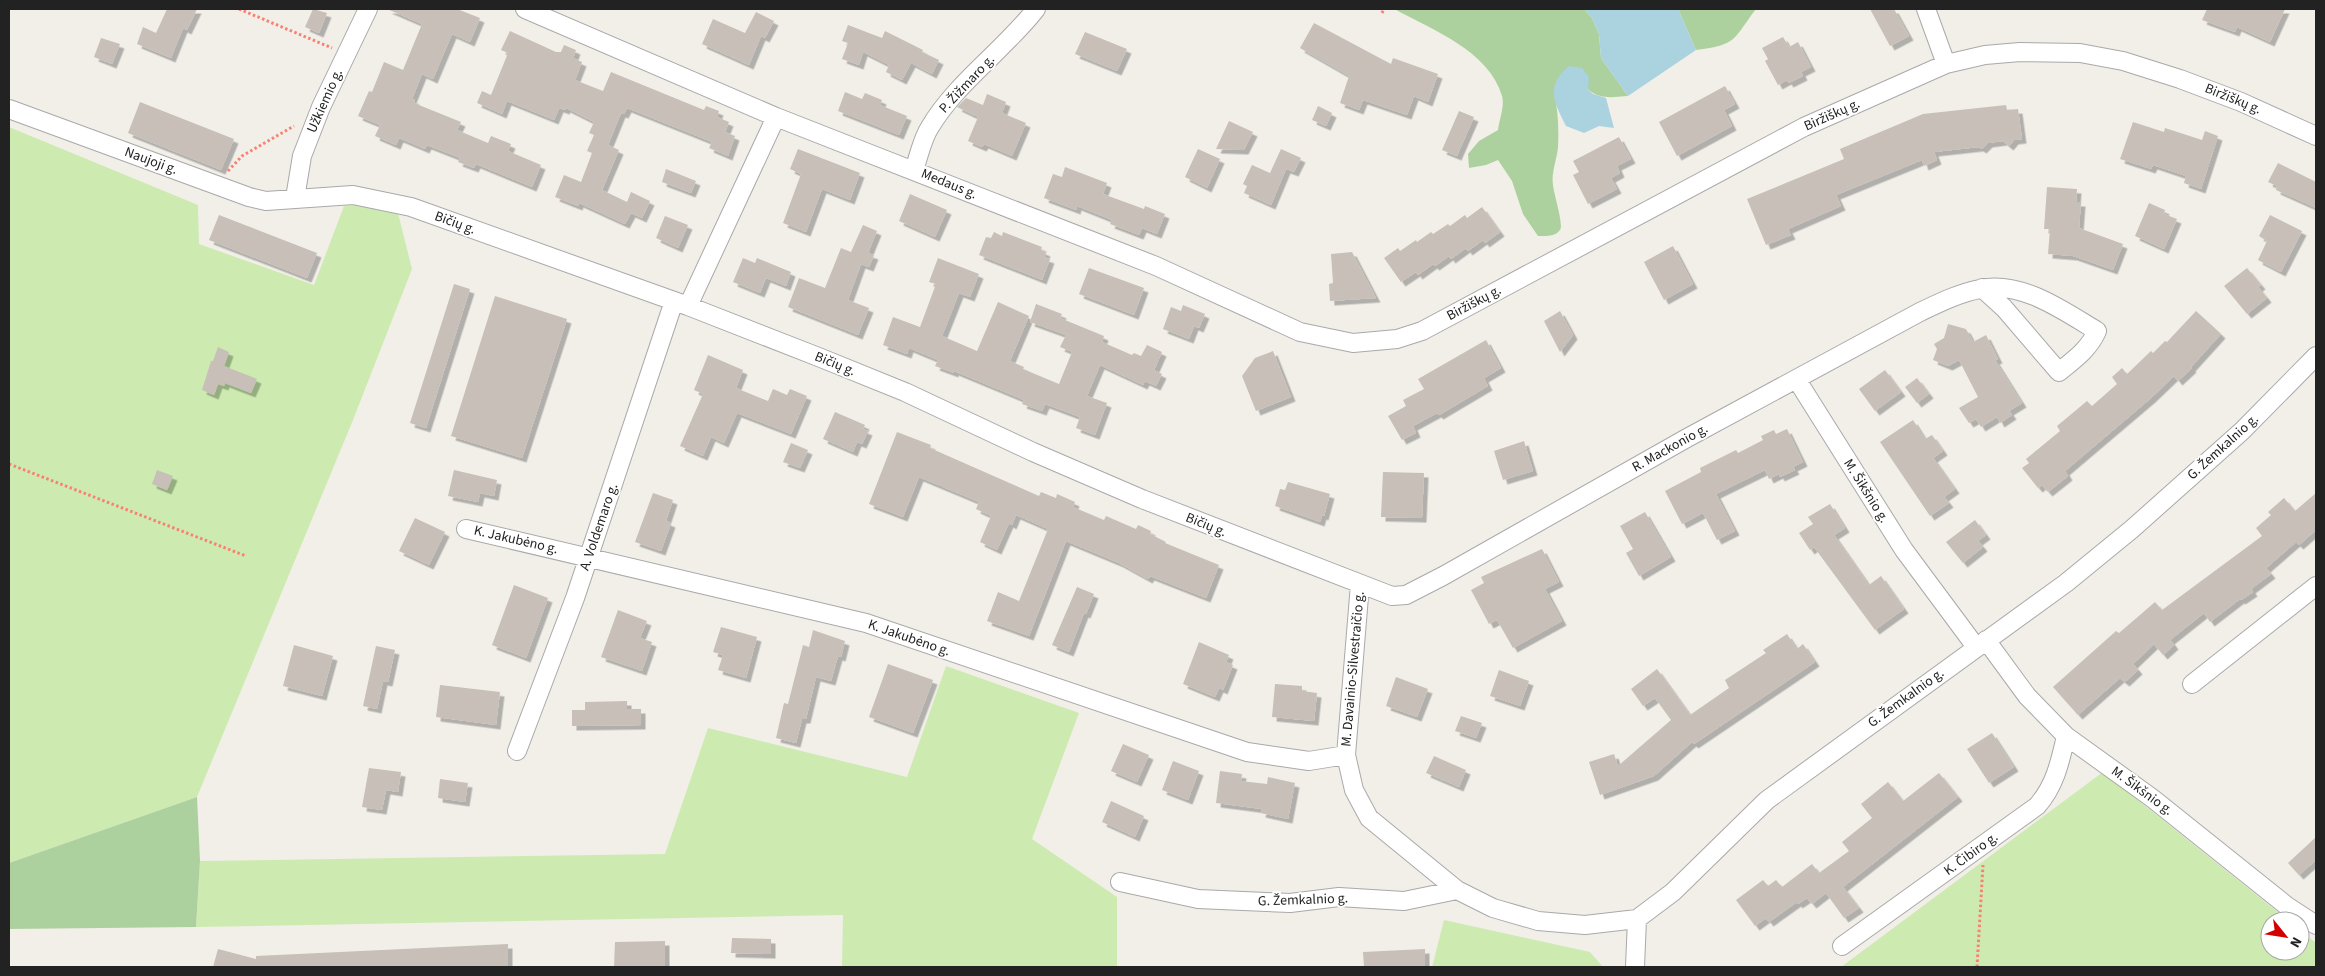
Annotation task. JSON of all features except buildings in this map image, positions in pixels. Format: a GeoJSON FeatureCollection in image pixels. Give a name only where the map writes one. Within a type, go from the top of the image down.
{"type":"FeatureCollection","features":[{"type":"Feature","properties":{"kind":"street","name":"Užkiemio g."},"geometry":{"type":"LineString","coordinates":[[295,198],[302,156],[346,54],[368,9]]}},
{"type":"Feature","properties":{"kind":"street","name":"Medaus g."},"geometry":{"type":"LineString","coordinates":[[526,9],[776,117],[1156,266],[1300,332],[1353,343],[1376,342]]}},
{"type":"Feature","properties":{"kind":"street","name":"P. Žižmaro g."},"geometry":{"type":"LineString","coordinates":[[914,170],[928,129],[939,113],[1019,30],[1036,9]]}},
{"type":"Feature","properties":{"kind":"street"},"geometry":{"type":"LineString","coordinates":[[1926,9],[1946,64]]}},
{"type":"Feature","properties":{"kind":"street","name":"Biržiškų g."},"geometry":{"type":"LineString","coordinates":[[1376,342],[1397,339],[1422,331],[1804,127],[1946,64],[1984,55],[2020,52],[2080,53],[2123,61],[2180,79],[2241,102],[2316,136]]}},
{"type":"Feature","properties":{"kind":"street","name":"Naujoji g."},"geometry":{"type":"LineString","coordinates":[[9,109],[217,186],[266,200],[295,198]]}},
{"type":"Feature","properties":{"kind":"street","name":"A. Voldemaro g."},"geometry":{"type":"LineString","coordinates":[[517,751],[575,598],[588,557],[681,304],[776,117]]}},
{"type":"Feature","properties":{"kind":"street","name":"Bičių g."},"geometry":{"type":"LineString","coordinates":[[295,198],[353,195],[386,200],[411,207],[681,304],[905,392],[1033,452],[1158,506],[1360,584]]}},
{"type":"Feature","properties":{"kind":"street","name":"R. Mackonio g."},"geometry":{"type":"LineString","coordinates":[[1360,584],[1392,596],[1406,595],[1563,509],[1687,438],[1920,312],[1953,297],[1982,288],[2003,288],[2024,293],[2053,304],[2097,331],[2086,350],[2059,372],[2004,308],[1982,288]]}},
{"type":"Feature","properties":{"kind":"street","name":"G. Žemkalnio g."},"geometry":{"type":"LineString","coordinates":[[1637,919],[1673,892],[1767,800],[2066,583],[2132,529],[2242,431],[2316,356]]}},
{"type":"Feature","properties":{"kind":"street","name":"M. Šikšnio g."},"geometry":{"type":"LineString","coordinates":[[1797,380],[1904,550],[2027,696],[2066,736],[2152,798],[2287,906],[2316,925]]}},
{"type":"Feature","properties":{"kind":"street","name":"K. Jakubėno g."},"geometry":{"type":"LineString","coordinates":[[466,529],[866,623],[1246,752],[1309,761],[1346,755]]}},
{"type":"Feature","properties":{"kind":"street","name":"M. Davainio-Silvestraičio g."},"geometry":{"type":"LineString","coordinates":[[1346,755],[1360,584]]}},
{"type":"Feature","properties":{"kind":"street"},"geometry":{"type":"LineString","coordinates":[[2192,684],[2316,586]]}},
{"type":"Feature","properties":{"kind":"street","name":"K. Čibiro g."},"geometry":{"type":"LineString","coordinates":[[1842,946],[2037,806],[2055,780],[2066,736]]}},
{"type":"Feature","properties":{"kind":"street"},"geometry":{"type":"LineString","coordinates":[[1346,755],[1354,790],[1369,818],[1457,890],[1493,908],[1538,921],[1585,925],[1637,919],[1635,967]]}},
{"type":"Feature","properties":{"kind":"street","name":"G. Žemkalnio g."},"geometry":{"type":"LineString","coordinates":[[1120,882],[1198,899],[1290,903],[1339,897],[1404,901],[1457,890]]}},
{"type":"Feature","properties":{"kind":"path"},"geometry":{"type":"LineString","coordinates":[[239,9],[346,54]]}},
{"type":"Feature","properties":{"kind":"path"},"geometry":{"type":"LineString","coordinates":[[1382,13],[1384,9]]}},
{"type":"Feature","properties":{"kind":"path"},"geometry":{"type":"LineString","coordinates":[[217,186],[242,156],[299,123]]}},
{"type":"Feature","properties":{"kind":"path"},"geometry":{"type":"LineString","coordinates":[[9,464],[246,556]]}},
{"type":"Feature","properties":{"kind":"path"},"geometry":{"type":"LineString","coordinates":[[1977,967],[1984,844]]}},
{"type":"Feature","properties":{"kind":"green space"},"geometry":{"type":"Polygon","coordinates":[[[1584,9],[1592,18],[1599,34],[1601,58],[1628,96],[1606,97],[1597,95],[1588,89],[1588,83],[1554,92],[1558,140],[1553,180],[1561,227],[1553,235],[1538,236],[1523,214],[1512,181],[1498,160],[1486,165],[1469,168],[1468,154],[1479,141],[1498,130],[1503,100],[1495,80],[1473,54],[1442,34],[1396,10],[1584,9]]]}},
{"type":"Feature","properties":{"kind":"green space"},"geometry":{"type":"Polygon","coordinates":[[[1678,9],[1756,9],[1733,39],[1720,46],[1696,50],[1678,9]]]}},
{"type":"Feature","properties":{"kind":"green space"},"geometry":{"type":"Polygon","coordinates":[[[9,127],[198,205],[199,244],[314,285],[344,206],[368,204],[397,209],[412,269],[353,420],[197,797],[9,863],[9,127]]]}},
{"type":"Feature","properties":{"kind":"green space"},"geometry":{"type":"Polygon","coordinates":[[[946,666],[1079,713],[1032,839],[1117,897],[1117,967],[842,967],[843,915],[196,927],[200,861],[665,854],[708,728],[907,777],[946,666]]]}},
{"type":"Feature","properties":{"kind":"green space"},"geometry":{"type":"Polygon","coordinates":[[[2103,772],[2277,911],[2260,911],[2260,961],[2310,961],[2310,938],[2316,943],[2316,967],[1841,967],[2103,772]]]}},
{"type":"Feature","properties":{"kind":"green space"},"geometry":{"type":"Polygon","coordinates":[[[197,797],[200,861],[196,927],[9,929],[9,863],[197,797]]]}},
{"type":"Feature","properties":{"kind":"green space"},"geometry":{"type":"Polygon","coordinates":[[[1444,920],[1590,952],[1603,967],[1432,967],[1444,920]]]}},
{"type":"Feature","properties":{"kind":"water"},"geometry":{"type":"Polygon","coordinates":[[[1584,9],[1678,9],[1696,50],[1628,96],[1601,58],[1599,34],[1592,18],[1584,9]]]}},
{"type":"Feature","properties":{"kind":"water"},"geometry":{"type":"Polygon","coordinates":[[[1569,66],[1582,68],[1589,77],[1588,89],[1593,94],[1606,98],[1614,128],[1599,126],[1584,133],[1566,126],[1555,102],[1554,87],[1561,73],[1569,66]]]}}]}
